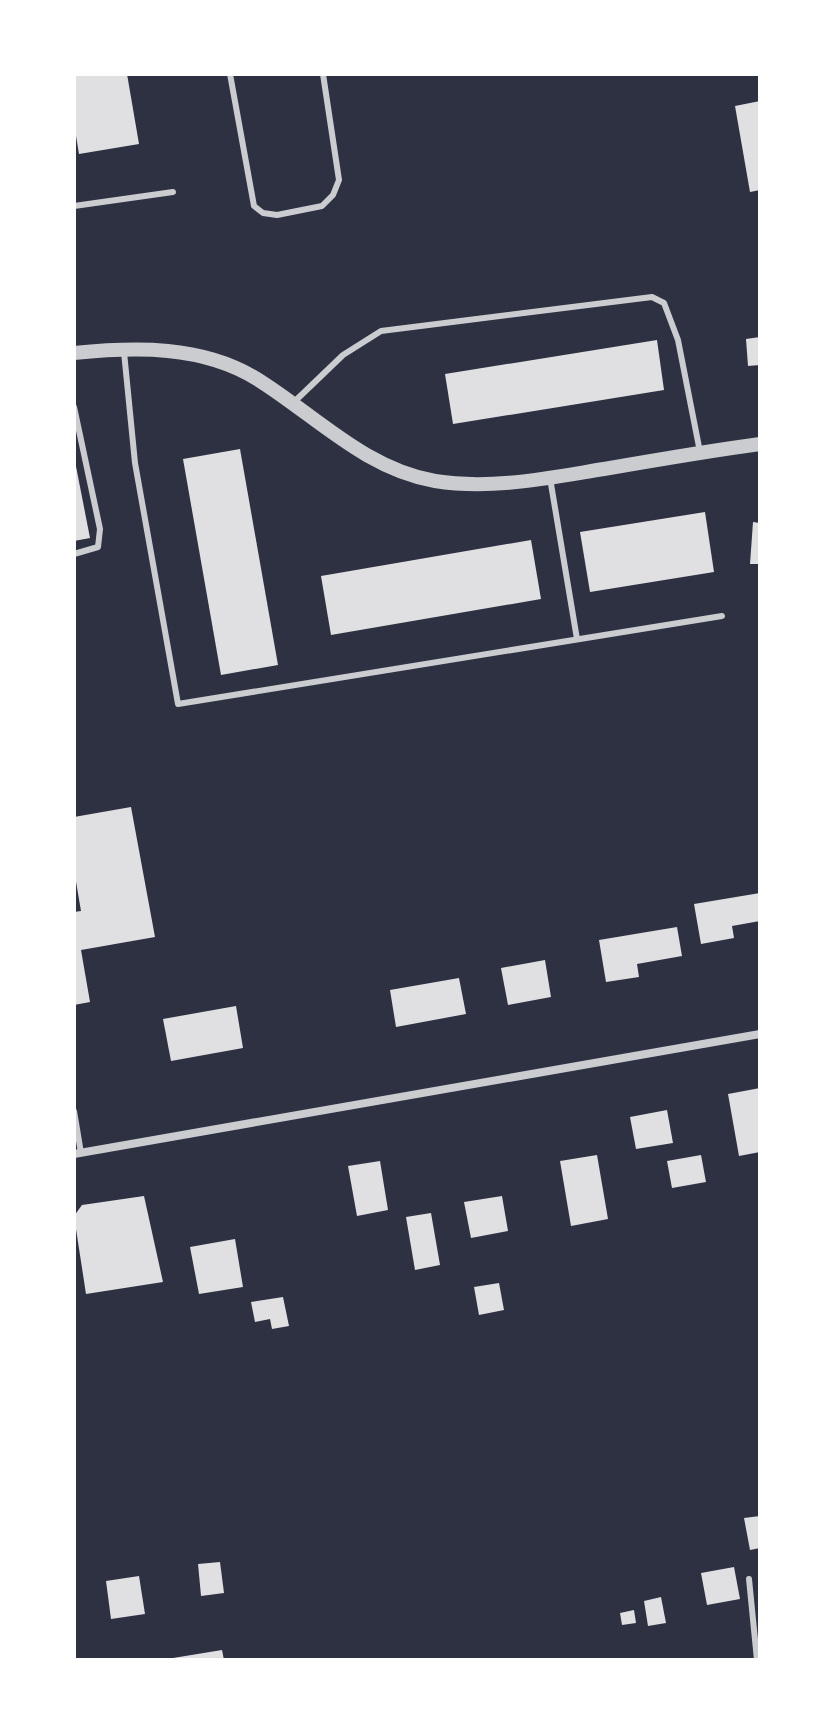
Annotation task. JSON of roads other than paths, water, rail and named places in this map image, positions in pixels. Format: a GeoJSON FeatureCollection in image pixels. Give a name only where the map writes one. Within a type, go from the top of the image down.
{"type":"FeatureCollection","features":[{"type":"Feature","properties":{"kind":"street"},"geometry":{"type":"LineString","coordinates":[[74,353],[123,348],[169,350],[212,360],[254,377],[347,443],[386,465],[433,481],[484,485],[550,478],[760,444]]}},
{"type":"Feature","properties":{"kind":"street"},"geometry":{"type":"LineString","coordinates":[[78,1154],[760,1034]]}},
{"type":"Feature","properties":{"kind":"lane"},"geometry":{"type":"LineString","coordinates":[[230,74],[254,206],[263,213],[277,215],[322,206],[333,195],[339,180],[323,74]]}},
{"type":"Feature","properties":{"kind":"lane"},"geometry":{"type":"LineString","coordinates":[[74,206],[173,192]]}},
{"type":"Feature","properties":{"kind":"lane"},"geometry":{"type":"LineString","coordinates":[[293,403],[343,355],[381,331],[652,297],[664,303],[678,340],[700,452]]}},
{"type":"Feature","properties":{"kind":"lane"},"geometry":{"type":"LineString","coordinates":[[123,348],[135,463],[178,704],[722,616]]}},
{"type":"Feature","properties":{"kind":"lane"},"geometry":{"type":"LineString","coordinates":[[74,410],[100,529],[98,547],[74,554]]}},
{"type":"Feature","properties":{"kind":"lane"},"geometry":{"type":"LineString","coordinates":[[550,478],[577,639]]}},
{"type":"Feature","properties":{"kind":"lane"},"geometry":{"type":"LineString","coordinates":[[74,1111],[78,1154]]}},
{"type":"Feature","properties":{"kind":"lane"},"geometry":{"type":"LineString","coordinates":[[749,1579],[757,1660]]}}]}
